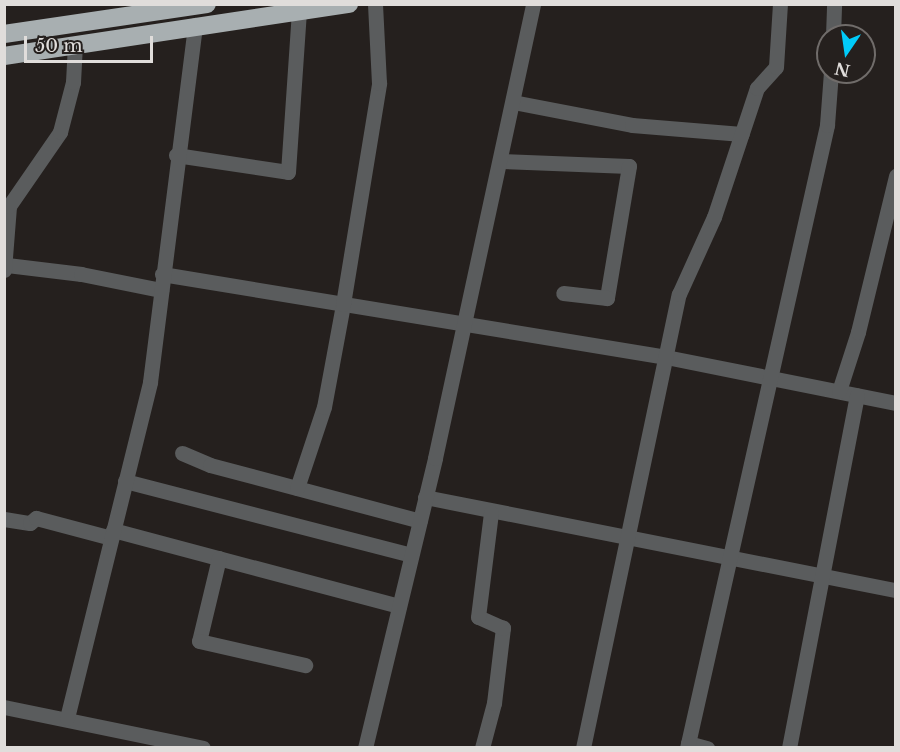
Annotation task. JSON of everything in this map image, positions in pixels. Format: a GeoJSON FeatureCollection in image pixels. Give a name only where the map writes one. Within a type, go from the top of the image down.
{"type":"FeatureCollection","features":[{"type":"Feature","properties":{"kind":"highway"},"geometry":{"type":"LineString","coordinates":[[4,34],[207,4]]}},
{"type":"Feature","properties":{"kind":"highway"},"geometry":{"type":"LineString","coordinates":[[4,56],[195,25],[349,4]]}},
{"type":"Feature","properties":{"kind":"street"},"geometry":{"type":"LineString","coordinates":[[297,488],[324,407],[379,83],[375,4]]}},
{"type":"Feature","properties":{"kind":"street"},"geometry":{"type":"LineString","coordinates":[[365,747],[420,521],[533,4]]}},
{"type":"Feature","properties":{"kind":"street"},"geometry":{"type":"LineString","coordinates":[[583,747],[679,294],[714,217],[757,88],[776,67],[780,4]]}},
{"type":"Feature","properties":{"kind":"street"},"geometry":{"type":"LineString","coordinates":[[833,24],[834,4]]}},
{"type":"Feature","properties":{"kind":"street"},"geometry":{"type":"LineString","coordinates":[[177,154],[288,172],[299,12]]}},
{"type":"Feature","properties":{"kind":"street"},"geometry":{"type":"LineString","coordinates":[[67,718],[150,382],[195,25]]}},
{"type":"Feature","properties":{"kind":"street"},"geometry":{"type":"LineString","coordinates":[[75,45],[73,82],[60,132],[9,206],[6,268],[81,273],[161,290]]}},
{"type":"Feature","properties":{"kind":"street"},"geometry":{"type":"LineString","coordinates":[[707,747],[688,745],[728,558],[827,125],[830,84]]}},
{"type":"Feature","properties":{"kind":"street"},"geometry":{"type":"LineString","coordinates":[[513,102],[632,125],[742,134]]}},
{"type":"Feature","properties":{"kind":"street"},"geometry":{"type":"LineString","coordinates":[[500,161],[629,166],[607,298],[564,293]]}},
{"type":"Feature","properties":{"kind":"street"},"geometry":{"type":"LineString","coordinates":[[839,391],[858,332],[896,176]]}},
{"type":"Feature","properties":{"kind":"street"},"geometry":{"type":"LineString","coordinates":[[162,274],[666,357],[896,403]]}},
{"type":"Feature","properties":{"kind":"street"},"geometry":{"type":"LineString","coordinates":[[789,747],[857,395]]}},
{"type":"Feature","properties":{"kind":"street"},"geometry":{"type":"LineString","coordinates":[[182,453],[210,465],[420,521]]}},
{"type":"Feature","properties":{"kind":"street"},"geometry":{"type":"LineString","coordinates":[[125,481],[411,555]]}},
{"type":"Feature","properties":{"kind":"street"},"geometry":{"type":"LineString","coordinates":[[425,497],[492,513],[896,590]]}},
{"type":"Feature","properties":{"kind":"street"},"geometry":{"type":"LineString","coordinates":[[482,747],[494,703],[503,628],[478,617],[492,513]]}},
{"type":"Feature","properties":{"kind":"street"},"geometry":{"type":"LineString","coordinates":[[4,519],[30,523],[36,518],[112,534],[219,558],[399,606]]}},
{"type":"Feature","properties":{"kind":"street"},"geometry":{"type":"LineString","coordinates":[[219,558],[199,641],[305,665]]}},
{"type":"Feature","properties":{"kind":"street"},"geometry":{"type":"LineString","coordinates":[[4,707],[203,747]]}}]}
